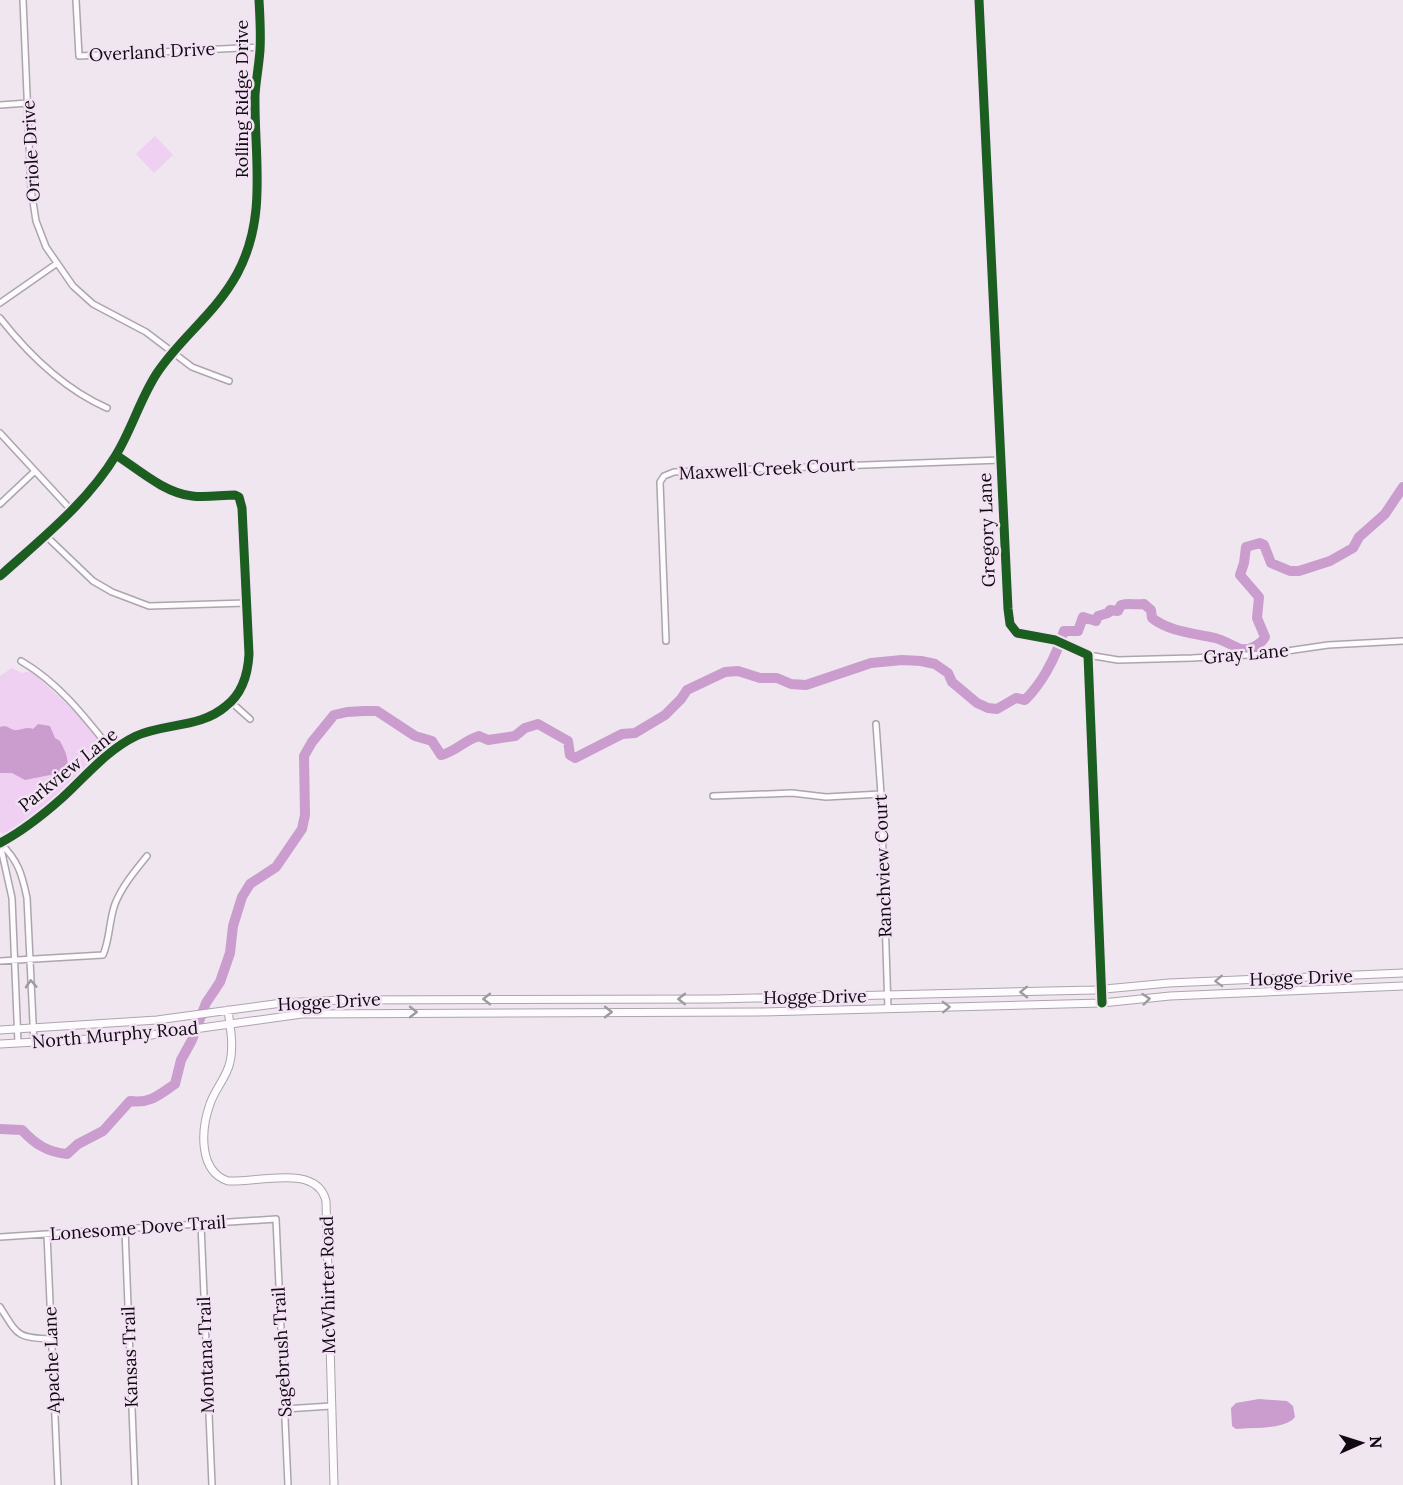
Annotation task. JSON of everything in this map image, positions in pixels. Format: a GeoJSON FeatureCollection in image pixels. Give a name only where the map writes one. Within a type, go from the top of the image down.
{"type":"FeatureCollection","features":[{"type":"Feature","properties":{"kind":"main road","name":"Hogge Drive"},"geometry":{"type":"LineString","coordinates":[[228,1010],[282,1003],[341,1000],[716,999],[1101,990],[1169,983],[1403,973]]}},
{"type":"Feature","properties":{"kind":"main road","name":"Hogge Drive"},"geometry":{"type":"LineString","coordinates":[[229,1024],[302,1014],[888,1009],[1102,1003],[1170,996],[1403,986]]}},
{"type":"Feature","properties":{"kind":"main road"},"geometry":{"type":"LineString","coordinates":[[506,999],[506,1012]]}},
{"type":"Feature","properties":{"kind":"main road"},"geometry":{"type":"LineString","coordinates":[[716,999],[716,1012]]}},
{"type":"Feature","properties":{"kind":"main road","name":"North Murphy Road"},"geometry":{"type":"LineString","coordinates":[[0,1030],[183,1017],[228,1010]]}},
{"type":"Feature","properties":{"kind":"main road","name":"McWhirter Road"},"geometry":{"type":"LineString","coordinates":[[228,1010],[230,1064],[212,1099],[207,1115],[205,1143],[207,1161],[214,1173],[228,1181],[301,1178],[314,1183],[323,1192],[326,1207],[334,1485]]}},
{"type":"Feature","properties":{"kind":"main road","name":"North Murphy Road"},"geometry":{"type":"LineString","coordinates":[[0,1044],[144,1036],[229,1024]]}},
{"type":"Feature","properties":{"kind":"street","name":"Oriole Drive"},"geometry":{"type":"LineString","coordinates":[[23,0],[31,189],[34,213],[41,234],[56,264],[73,286],[93,304],[146,332],[200,371],[230,381]]}},
{"type":"Feature","properties":{"kind":"street","name":"Overland Drive"},"geometry":{"type":"LineString","coordinates":[[76,0],[79,56],[261,47]]}},
{"type":"Feature","properties":{"kind":"street","name":"Rolling Ridge Drive"},"geometry":{"type":"LineString","coordinates":[[0,576],[71,510],[96,483],[116,456],[148,388],[173,352],[218,304],[238,273],[250,241],[258,190],[255,98],[261,47],[259,0]]}},
{"type":"Feature","properties":{"kind":"street","name":"Gregory Lane"},"geometry":{"type":"LineString","coordinates":[[979,0],[1007,601],[1010,624],[1020,634],[1056,640],[1088,655]]}},
{"type":"Feature","properties":{"kind":"street"},"geometry":{"type":"LineString","coordinates":[[0,105],[28,103]]}},
{"type":"Feature","properties":{"kind":"street"},"geometry":{"type":"LineString","coordinates":[[0,303],[56,264]]}},
{"type":"Feature","properties":{"kind":"street"},"geometry":{"type":"LineString","coordinates":[[0,318],[49,372],[82,395],[107,408]]}},
{"type":"Feature","properties":{"kind":"street"},"geometry":{"type":"LineString","coordinates":[[0,433],[71,510]]}},
{"type":"Feature","properties":{"kind":"street","name":"Parkview Lane"},"geometry":{"type":"LineString","coordinates":[[0,843],[62,798],[112,751],[146,732],[211,716],[231,702],[241,689],[247,674],[249,654],[242,507],[239,497],[235,495],[184,495],[159,483],[116,456]]}},
{"type":"Feature","properties":{"kind":"street","name":"Maxwell Creek Court"},"geometry":{"type":"LineString","coordinates":[[666,641],[660,482],[664,476],[674,472],[1001,460]]}},
{"type":"Feature","properties":{"kind":"street"},"geometry":{"type":"LineString","coordinates":[[0,504],[35,471]]}},
{"type":"Feature","properties":{"kind":"street"},"geometry":{"type":"LineString","coordinates":[[45,535],[93,581],[112,592],[149,606],[246,603]]}},
{"type":"Feature","properties":{"kind":"street","name":"Gray Lane"},"geometry":{"type":"LineString","coordinates":[[1088,655],[1118,660],[1204,658],[1267,654],[1328,645],[1403,641]]}},
{"type":"Feature","properties":{"kind":"street"},"geometry":{"type":"LineString","coordinates":[[1088,655],[1102,1003]]}},
{"type":"Feature","properties":{"kind":"street"},"geometry":{"type":"LineString","coordinates":[[21,661],[72,701],[112,751]]}},
{"type":"Feature","properties":{"kind":"street"},"geometry":{"type":"LineString","coordinates":[[231,702],[250,719]]}},
{"type":"Feature","properties":{"kind":"street","name":"Ranchview Court"},"geometry":{"type":"LineString","coordinates":[[876,724],[881,794],[888,1009]]}},
{"type":"Feature","properties":{"kind":"street"},"geometry":{"type":"LineString","coordinates":[[713,796],[792,793],[826,797],[881,794]]}},
{"type":"Feature","properties":{"kind":"street"},"geometry":{"type":"LineString","coordinates":[[0,843],[12,854],[23,879],[27,898],[34,1043]]}},
{"type":"Feature","properties":{"kind":"street"},"geometry":{"type":"LineString","coordinates":[[0,843],[12,898],[18,1043]]}},
{"type":"Feature","properties":{"kind":"street"},"geometry":{"type":"LineString","coordinates":[[0,961],[103,955],[115,904],[125,884],[147,856]]}},
{"type":"Feature","properties":{"kind":"street","name":"Lonesome Dove Trail"},"geometry":{"type":"LineString","coordinates":[[0,1237],[276,1219]]}},
{"type":"Feature","properties":{"kind":"street","name":"Sagebrush Trail"},"geometry":{"type":"LineString","coordinates":[[276,1219],[288,1485]]}},
{"type":"Feature","properties":{"kind":"street","name":"Montana Trail"},"geometry":{"type":"LineString","coordinates":[[201,1224],[212,1485]]}},
{"type":"Feature","properties":{"kind":"street","name":"Kansas Trail"},"geometry":{"type":"LineString","coordinates":[[125,1229],[135,1485]]}},
{"type":"Feature","properties":{"kind":"street","name":"Apache Lane"},"geometry":{"type":"LineString","coordinates":[[47,1234],[58,1485]]}},
{"type":"Feature","properties":{"kind":"street"},"geometry":{"type":"LineString","coordinates":[[0,1307],[18,1334],[29,1339],[51,1339]]}},
{"type":"Feature","properties":{"kind":"street"},"geometry":{"type":"LineString","coordinates":[[285,1409],[331,1406]]}},
{"type":"Feature","properties":{"kind":"shaded area"},"geometry":{"type":"Polygon","coordinates":[[[155,136],[173,155],[154,173],[136,154],[155,136]]]}},
{"type":"Feature","properties":{"kind":"shaded area"},"geometry":{"type":"Polygon","coordinates":[[[12,668],[22,673],[31,671],[82,718],[106,750],[58,797],[4,836],[0,831],[0,676],[12,668]]]}},
{"type":"Feature","properties":{"kind":"shaded area"},"geometry":{"type":"Polygon","coordinates":[[[38,724],[50,726],[55,738],[60,741],[67,760],[65,772],[25,780],[12,773],[0,773],[0,727],[14,730],[33,729],[38,724]]]}},
{"type":"Feature","properties":{"kind":"shaded area"},"geometry":{"type":"Polygon","coordinates":[[[1259,1399],[1287,1401],[1293,1406],[1295,1417],[1276,1426],[1236,1429],[1232,1426],[1231,1408],[1236,1403],[1259,1399]]]}},
{"type":"Feature","properties":{"kind":"waterway"},"geometry":{"type":"LineString","coordinates":[[0,1129],[22,1130],[42,1146],[67,1154],[78,1144],[103,1131],[130,1101],[149,1100],[175,1084],[181,1060],[192,1040],[206,1003],[220,982],[230,953],[233,926],[242,897],[250,884],[276,867],[302,829],[305,815],[304,756],[312,742],[334,715],[377,711],[415,736],[432,741],[441,755],[479,736],[488,740],[515,736],[525,728],[538,724],[568,741],[570,755],[575,758],[622,734],[635,733],[665,715],[687,690],[725,672],[738,671],[760,678],[777,678],[791,684],[806,685],[871,663],[902,660],[935,664],[948,673],[952,682],[977,703],[997,709],[1016,698],[1025,700],[1032,693],[1049,668],[1064,631],[1078,631],[1083,617],[1096,621],[1098,616],[1110,610],[1118,611],[1121,605],[1144,604],[1151,610],[1152,618],[1166,626],[1218,639],[1241,649],[1255,646],[1265,637],[1257,618],[1259,597],[1240,575],[1246,547],[1260,543],[1264,545],[1271,563],[1290,571],[1299,571],[1330,561],[1353,548],[1359,537],[1385,514],[1403,487]]}},
{"type":"Feature","properties":{"kind":"cycle path"},"geometry":{"type":"LineString","coordinates":[[0,576],[62,520],[104,472],[122,445],[157,373],[219,301],[237,274],[247,252],[256,209],[255,95],[260,56],[259,0]]}},
{"type":"Feature","properties":{"kind":"cycle path"},"geometry":{"type":"LineString","coordinates":[[979,0],[1008,609],[1010,624],[1017,633],[1055,640],[1088,655],[1102,1003]]}},
{"type":"Feature","properties":{"kind":"cycle path"},"geometry":{"type":"LineString","coordinates":[[0,843],[48,810],[106,756],[125,742],[147,732],[194,722],[216,713],[237,695],[246,676],[249,654],[242,508],[239,497],[235,495],[203,497],[182,494],[161,485],[116,455]]}}]}
